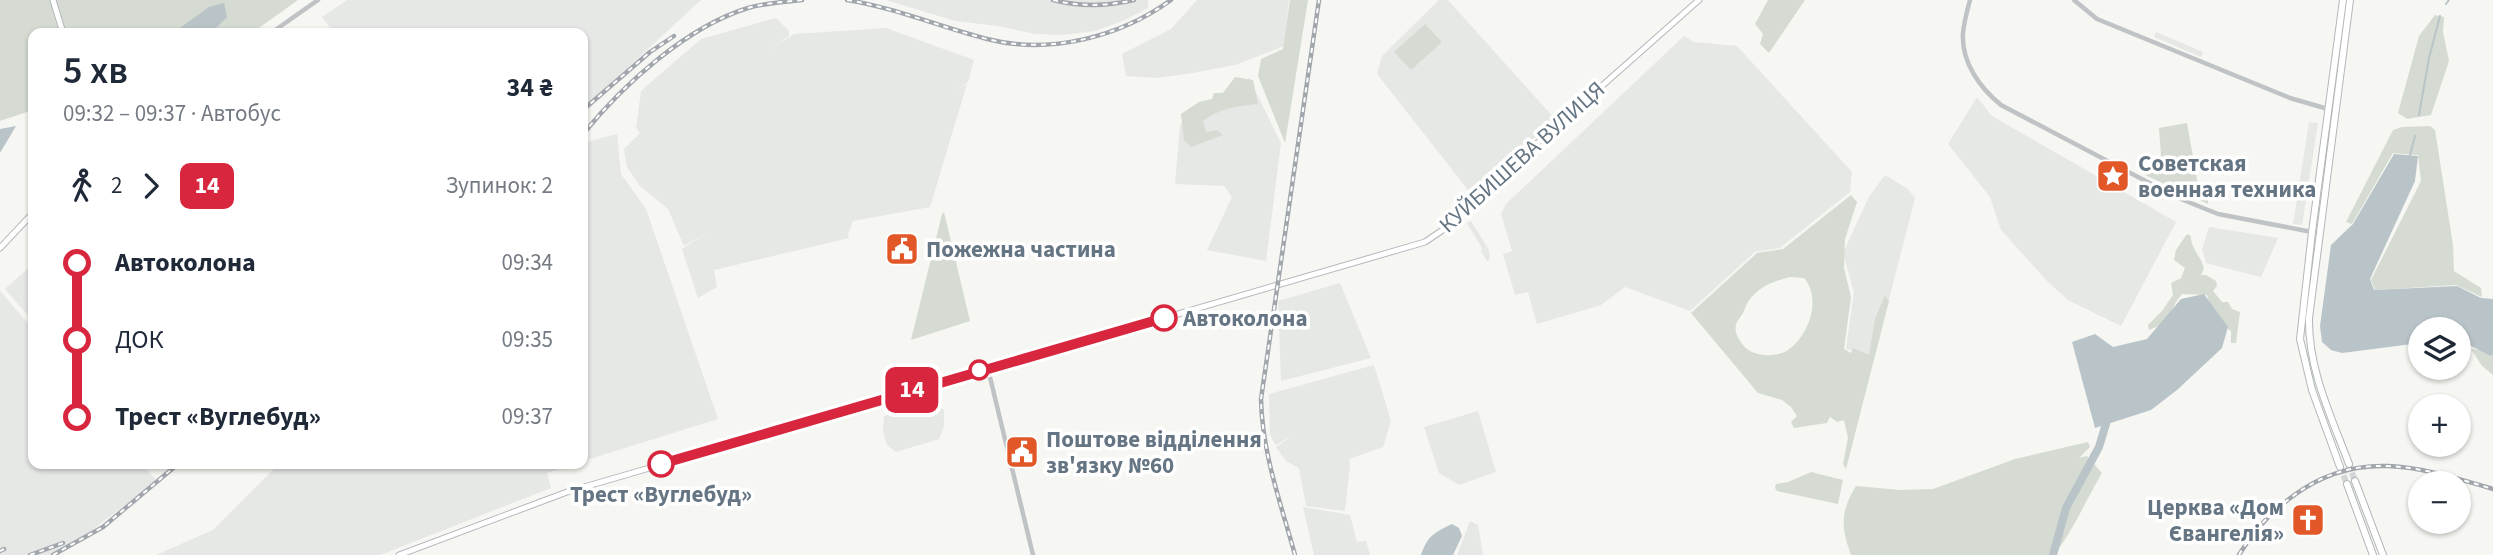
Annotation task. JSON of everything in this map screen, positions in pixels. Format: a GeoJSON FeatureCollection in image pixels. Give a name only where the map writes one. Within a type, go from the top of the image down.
{"type":"FeatureCollection","features":[{"type":"Feature","properties":{"kind":"main road"},"geometry":{"type":"LineString","coordinates":[[53,0],[61,28]]}},
{"type":"Feature","properties":{"kind":"main road","name":"КУЙБИШЕВА ВУЛИЦЯ"},"geometry":{"type":"LineString","coordinates":[[399,555],[566,492],[1425,242],[1450,225],[1524,155],[1699,0]]}},
{"type":"Feature","properties":{"kind":"main road"},"geometry":{"type":"LineString","coordinates":[[2340,467],[2312,390],[2300,339],[2343,0]]}},
{"type":"Feature","properties":{"kind":"main road"},"geometry":{"type":"LineString","coordinates":[[2349,464],[2320,387],[2309,339],[2350,0]]}},
{"type":"Feature","properties":{"kind":"main road"},"geometry":{"type":"LineString","coordinates":[[0,248],[28,218]]}},
{"type":"Feature","properties":{"kind":"main road"},"geometry":{"type":"LineString","coordinates":[[2355,481],[2383,555]]}},
{"type":"Feature","properties":{"kind":"main road"},"geometry":{"type":"LineString","coordinates":[[2347,484],[2373,555]]}},
{"type":"Feature","properties":{"kind":"street"},"geometry":{"type":"LineString","coordinates":[[278,28],[318,0]]}},
{"type":"Feature","properties":{"kind":"street"},"geometry":{"type":"LineString","coordinates":[[1970,0],[1963,36],[1968,62],[1985,92],[2001,105],[2176,197],[2206,210],[2312,232]]}},
{"type":"Feature","properties":{"kind":"street"},"geometry":{"type":"LineString","coordinates":[[2074,0],[2097,19],[2279,93],[2328,109]]}},
{"type":"Feature","properties":{"kind":"street"},"geometry":{"type":"LineString","coordinates":[[987,368],[1033,555]]}},
{"type":"Feature","properties":{"kind":"shaded area"},"geometry":{"type":"Polygon","coordinates":[[[0,0],[298,0],[259,28],[28,28],[28,112],[0,121],[0,0]]]}},
{"type":"Feature","properties":{"kind":"shaded area"},"geometry":{"type":"Polygon","coordinates":[[[347,0],[701,0],[588,104],[588,28],[330,28],[322,17],[347,0]]]}},
{"type":"Feature","properties":{"kind":"shaded area"},"geometry":{"type":"Polygon","coordinates":[[[886,0],[1148,0],[1148,8],[1095,31],[1061,35],[1035,34],[955,21],[886,0]]]}},
{"type":"Feature","properties":{"kind":"shaded area"},"geometry":{"type":"Polygon","coordinates":[[[1197,0],[1289,0],[1284,46],[1235,65],[1193,73],[1157,78],[1126,76],[1122,54],[1171,29],[1197,0]]]}},
{"type":"Feature","properties":{"kind":"shaded area"},"geometry":{"type":"Polygon","coordinates":[[[1290,0],[1308,0],[1285,143],[1258,76],[1261,59],[1283,49],[1290,0]]]}},
{"type":"Feature","properties":{"kind":"shaded area"},"geometry":{"type":"Polygon","coordinates":[[[1439,0],[1448,0],[1555,119],[1472,195],[1377,74],[1382,56],[1439,0]]]}},
{"type":"Feature","properties":{"kind":"shaded area"},"geometry":{"type":"Polygon","coordinates":[[[1768,0],[1805,0],[1769,53],[1760,44],[1763,34],[1755,24],[1768,0]]]}},
{"type":"Feature","properties":{"kind":"shaded area"},"geometry":{"type":"Polygon","coordinates":[[[224,3],[227,17],[216,28],[180,28],[209,7],[224,3]]]}},
{"type":"Feature","properties":{"kind":"shaded area"},"geometry":{"type":"Polygon","coordinates":[[[2435,15],[2444,17],[2443,32],[2449,61],[2431,115],[2407,119],[2398,113],[2419,36],[2435,15]]]}},
{"type":"Feature","properties":{"kind":"shaded area"},"geometry":{"type":"Polygon","coordinates":[[[776,18],[789,31],[789,36],[766,51],[794,34],[886,28],[974,60],[968,82],[956,90],[967,84],[930,207],[853,221],[849,238],[714,270],[717,287],[698,298],[682,249],[708,232],[684,246],[668,209],[640,186],[627,167],[624,149],[640,133],[636,128],[641,91],[701,39],[776,18]]]}},
{"type":"Feature","properties":{"kind":"shaded area"},"geometry":{"type":"Polygon","coordinates":[[[1425,24],[1442,42],[1411,70],[1394,52],[1425,24]]]}},
{"type":"Feature","properties":{"kind":"shaded area"},"geometry":{"type":"Polygon","coordinates":[[[2156,32],[2203,52],[2201,57],[2154,37],[2156,32]]]}},
{"type":"Feature","properties":{"kind":"shaded area"},"geometry":{"type":"Polygon","coordinates":[[[1684,36],[1694,42],[1737,46],[1852,172],[1850,192],[1780,248],[1755,252],[1690,311],[1625,287],[1601,305],[1537,324],[1528,292],[1515,295],[1503,254],[1512,251],[1501,214],[1506,204],[1684,36]]]}},
{"type":"Feature","properties":{"kind":"shaded area"},"geometry":{"type":"Polygon","coordinates":[[[1235,77],[1253,80],[1258,104],[1229,108],[1209,117],[1203,121],[1206,132],[1217,130],[1223,135],[1191,147],[1184,140],[1181,114],[1199,102],[1212,99],[1214,93],[1223,93],[1235,77]]]}},
{"type":"Feature","properties":{"kind":"shaded area"},"geometry":{"type":"Polygon","coordinates":[[[1249,78],[1281,143],[1266,261],[1207,250],[1232,197],[1224,186],[1175,184],[1180,125],[1249,78]]]}},
{"type":"Feature","properties":{"kind":"shaded area"},"geometry":{"type":"Polygon","coordinates":[[[1977,97],[1992,116],[2176,222],[2121,326],[2068,300],[2001,230],[1990,197],[1948,144],[1977,97]]]}},
{"type":"Feature","properties":{"kind":"shaded area"},"geometry":{"type":"Polygon","coordinates":[[[2309,122],[2318,123],[2302,225],[2293,224],[2309,122]]]}},
{"type":"Feature","properties":{"kind":"shaded area"},"geometry":{"type":"Polygon","coordinates":[[[2187,123],[2199,191],[2208,190],[2208,204],[2145,175],[2161,155],[2159,128],[2187,123]]]}},
{"type":"Feature","properties":{"kind":"shaded area"},"geometry":{"type":"Polygon","coordinates":[[[16,126],[0,153],[0,129],[16,126]]]}},
{"type":"Feature","properties":{"kind":"shaded area"},"geometry":{"type":"Polygon","coordinates":[[[2430,126],[2435,130],[2453,245],[2454,271],[2481,288],[2482,297],[2456,285],[2375,290],[2371,280],[2421,181],[2418,155],[2393,153],[2352,224],[2346,222],[2393,130],[2430,126]]]}},
{"type":"Feature","properties":{"kind":"shaded area"},"geometry":{"type":"Polygon","coordinates":[[[617,134],[621,174],[646,209],[718,419],[588,459],[588,142],[617,134]]]}},
{"type":"Feature","properties":{"kind":"shaded area"},"geometry":{"type":"Polygon","coordinates":[[[2394,154],[2418,156],[2415,181],[2370,279],[2374,290],[2457,286],[2481,298],[2493,299],[2493,354],[2491,356],[2471,346],[2471,317],[2408,317],[2408,345],[2342,353],[2331,350],[2322,342],[2320,326],[2331,245],[2353,224],[2394,154]]]}},
{"type":"Feature","properties":{"kind":"shaded area"},"geometry":{"type":"Polygon","coordinates":[[[1885,175],[1908,189],[1915,198],[1873,362],[1846,348],[1854,292],[1843,253],[1869,197],[1885,175]]]}},
{"type":"Feature","properties":{"kind":"shaded area"},"geometry":{"type":"Polygon","coordinates":[[[1851,195],[1857,202],[1845,239],[1844,268],[1851,297],[1844,349],[1851,353],[1853,348],[1869,355],[1875,319],[1885,295],[1889,301],[1846,469],[1843,464],[1848,438],[1844,420],[1837,422],[1830,417],[1827,423],[1794,428],[1791,422],[1797,416],[1791,407],[1782,400],[1758,393],[1691,313],[1757,253],[1783,249],[1851,195]],[[1790,277],[1775,281],[1751,298],[1737,321],[1736,328],[1738,338],[1747,349],[1758,354],[1783,353],[1802,336],[1811,316],[1812,306],[1812,296],[1804,278],[1790,277]]]}},
{"type":"Feature","properties":{"kind":"shaded area"},"geometry":{"type":"Polygon","coordinates":[[[944,212],[970,321],[911,340],[942,214],[944,212]]]}},
{"type":"Feature","properties":{"kind":"shaded area"},"geometry":{"type":"Polygon","coordinates":[[[1471,221],[1489,250],[1490,259],[1487,261],[1467,223],[1471,221]]]}},
{"type":"Feature","properties":{"kind":"shaded area"},"geometry":{"type":"Polygon","coordinates":[[[2209,227],[2278,238],[2261,277],[2206,263],[2202,250],[2209,227]]]}},
{"type":"Feature","properties":{"kind":"shaded area"},"geometry":{"type":"Polygon","coordinates":[[[2187,234],[2191,236],[2192,244],[2203,264],[2201,275],[2216,281],[2217,286],[2213,291],[2222,302],[2228,302],[2232,309],[2240,312],[2236,343],[2231,343],[2231,331],[2215,315],[2207,295],[2182,294],[2168,318],[2149,330],[2148,325],[2173,295],[2171,283],[2181,278],[2185,268],[2174,260],[2176,250],[2187,234]]]}},
{"type":"Feature","properties":{"kind":"shaded area"},"geometry":{"type":"Polygon","coordinates":[[[28,268],[28,315],[5,289],[28,268]]]}},
{"type":"Feature","properties":{"kind":"shaded area"},"geometry":{"type":"Polygon","coordinates":[[[1340,283],[1371,358],[1281,381],[1278,301],[1340,283]]]}},
{"type":"Feature","properties":{"kind":"shaded area"},"geometry":{"type":"Polygon","coordinates":[[[0,291],[28,323],[28,469],[146,469],[157,481],[59,555],[0,555],[0,291]]]}},
{"type":"Feature","properties":{"kind":"shaded area"},"geometry":{"type":"Polygon","coordinates":[[[2204,294],[2228,327],[2222,348],[2151,410],[2095,428],[2072,342],[2095,334],[2113,347],[2147,339],[2181,299],[2204,294]]]}},
{"type":"Feature","properties":{"kind":"shaded area"},"geometry":{"type":"Polygon","coordinates":[[[2471,349],[2493,351],[2493,375],[2482,366],[2471,349]]]}},
{"type":"Feature","properties":{"kind":"shaded area"},"geometry":{"type":"Polygon","coordinates":[[[1374,365],[1391,421],[1383,447],[1349,459],[1345,511],[1306,506],[1299,468],[1286,461],[1276,447],[1293,435],[1276,445],[1270,435],[1269,394],[1374,365]]]}},
{"type":"Feature","properties":{"kind":"shaded area"},"geometry":{"type":"Polygon","coordinates":[[[934,401],[944,410],[944,426],[939,439],[896,452],[887,445],[883,431],[884,416],[934,401]]]}},
{"type":"Feature","properties":{"kind":"shaded area"},"geometry":{"type":"Polygon","coordinates":[[[1478,411],[1496,472],[1459,485],[1439,473],[1424,427],[1478,411]]]}},
{"type":"Feature","properties":{"kind":"shaded area"},"geometry":{"type":"Polygon","coordinates":[[[2088,442],[2090,447],[2079,458],[2087,456],[2102,473],[2054,555],[1851,555],[1845,536],[1844,520],[1847,504],[1856,486],[1900,490],[1933,489],[2015,459],[2088,442]]]}},
{"type":"Feature","properties":{"kind":"shaded area"},"geometry":{"type":"Polygon","coordinates":[[[274,469],[559,469],[547,473],[551,488],[380,555],[156,555],[213,530],[274,469]]]}},
{"type":"Feature","properties":{"kind":"shaded area"},"geometry":{"type":"Polygon","coordinates":[[[1811,472],[1843,480],[1838,504],[1777,491],[1775,488],[1776,484],[1811,472]]]}},
{"type":"Feature","properties":{"kind":"shaded area"},"geometry":{"type":"Polygon","coordinates":[[[1303,507],[1350,515],[1357,542],[1366,541],[1370,555],[1314,555],[1303,507]]]}},
{"type":"Feature","properties":{"kind":"shaded area"},"geometry":{"type":"Polygon","coordinates":[[[1470,521],[1478,525],[1483,555],[1457,555],[1470,521]]]}},
{"type":"Feature","properties":{"kind":"shaded area"},"geometry":{"type":"Polygon","coordinates":[[[1452,524],[1459,528],[1462,536],[1453,555],[1421,555],[1432,535],[1452,524]]]}},
{"type":"Feature","properties":{"kind":"waterway"},"geometry":{"type":"LineString","coordinates":[[2446,4],[2449,0]]}},
{"type":"Feature","properties":{"kind":"waterway"},"geometry":{"type":"LineString","coordinates":[[2419,115],[2440,16]]}},
{"type":"Feature","properties":{"kind":"waterway"},"geometry":{"type":"LineString","coordinates":[[2410,155],[2415,136]]}},
{"type":"Feature","properties":{"kind":"waterway"},"geometry":{"type":"LineString","coordinates":[[2053,555],[2066,508],[2099,447],[2108,417]]}},
{"type":"Feature","properties":{"kind":"tunnel"},"geometry":{"type":"LineString","coordinates":[[2349,464],[2355,481]]}},
{"type":"Feature","properties":{"kind":"tunnel"},"geometry":{"type":"LineString","coordinates":[[2340,467],[2347,484]]}},
{"type":"Feature","properties":{"kind":"railway"},"geometry":{"type":"LineString","coordinates":[[588,128],[636,78],[679,43],[702,29],[748,8],[802,0]]}},
{"type":"Feature","properties":{"kind":"railway"},"geometry":{"type":"LineString","coordinates":[[847,0],[987,39],[1035,45],[1084,39],[1107,33],[1130,24],[1171,0]]}},
{"type":"Feature","properties":{"kind":"railway"},"geometry":{"type":"LineString","coordinates":[[1053,0],[1094,5],[1134,0]]}},
{"type":"Feature","properties":{"kind":"railway"},"geometry":{"type":"LineString","coordinates":[[1295,555],[1269,459],[1261,399],[1319,0]]}},
{"type":"Feature","properties":{"kind":"railway"},"geometry":{"type":"LineString","coordinates":[[588,106],[650,52],[674,36]]}},
{"type":"Feature","properties":{"kind":"railway"},"geometry":{"type":"LineString","coordinates":[[2239,555],[2256,530],[2285,502],[2318,481],[2342,471],[2391,466],[2441,474],[2493,489]]}},
{"type":"Feature","properties":{"kind":"railway"},"geometry":{"type":"LineString","coordinates":[[53,555],[103,527],[172,469]]}},
{"type":"Feature","properties":{"kind":"railway"},"geometry":{"type":"LineString","coordinates":[[30,555],[63,543]]}},
{"type":"Feature","properties":{"kind":"railway"},"geometry":{"type":"LineString","coordinates":[[0,551],[4,549]]}},
{"type":"Feature","properties":{"kind":"bus line","name":"14"},"geometry":{"type":"LineString","coordinates":[[661,464],[1164,318]]}},
{"type":"Feature","properties":{"kind":"place","name":"Советская военная техника"},"geometry":{"type":"Point","coordinates":[2113,176]}},
{"type":"Feature","properties":{"kind":"place","name":"Пожежна частина"},"geometry":{"type":"Point","coordinates":[902,249]}},
{"type":"Feature","properties":{"kind":"place","name":"Автоколона"},"geometry":{"type":"Point","coordinates":[1164,318]}},
{"type":"Feature","properties":{"kind":"place","name":"Поштове відділення зв'язку №60"},"geometry":{"type":"Point","coordinates":[1022,452]}},
{"type":"Feature","properties":{"kind":"place","name":"Трест «Вуглебуд»"},"geometry":{"type":"Point","coordinates":[661,464]}},
{"type":"Feature","properties":{"kind":"place","name":"Церква «Дом Євангелія»"},"geometry":{"type":"Point","coordinates":[2308,520]}}]}
